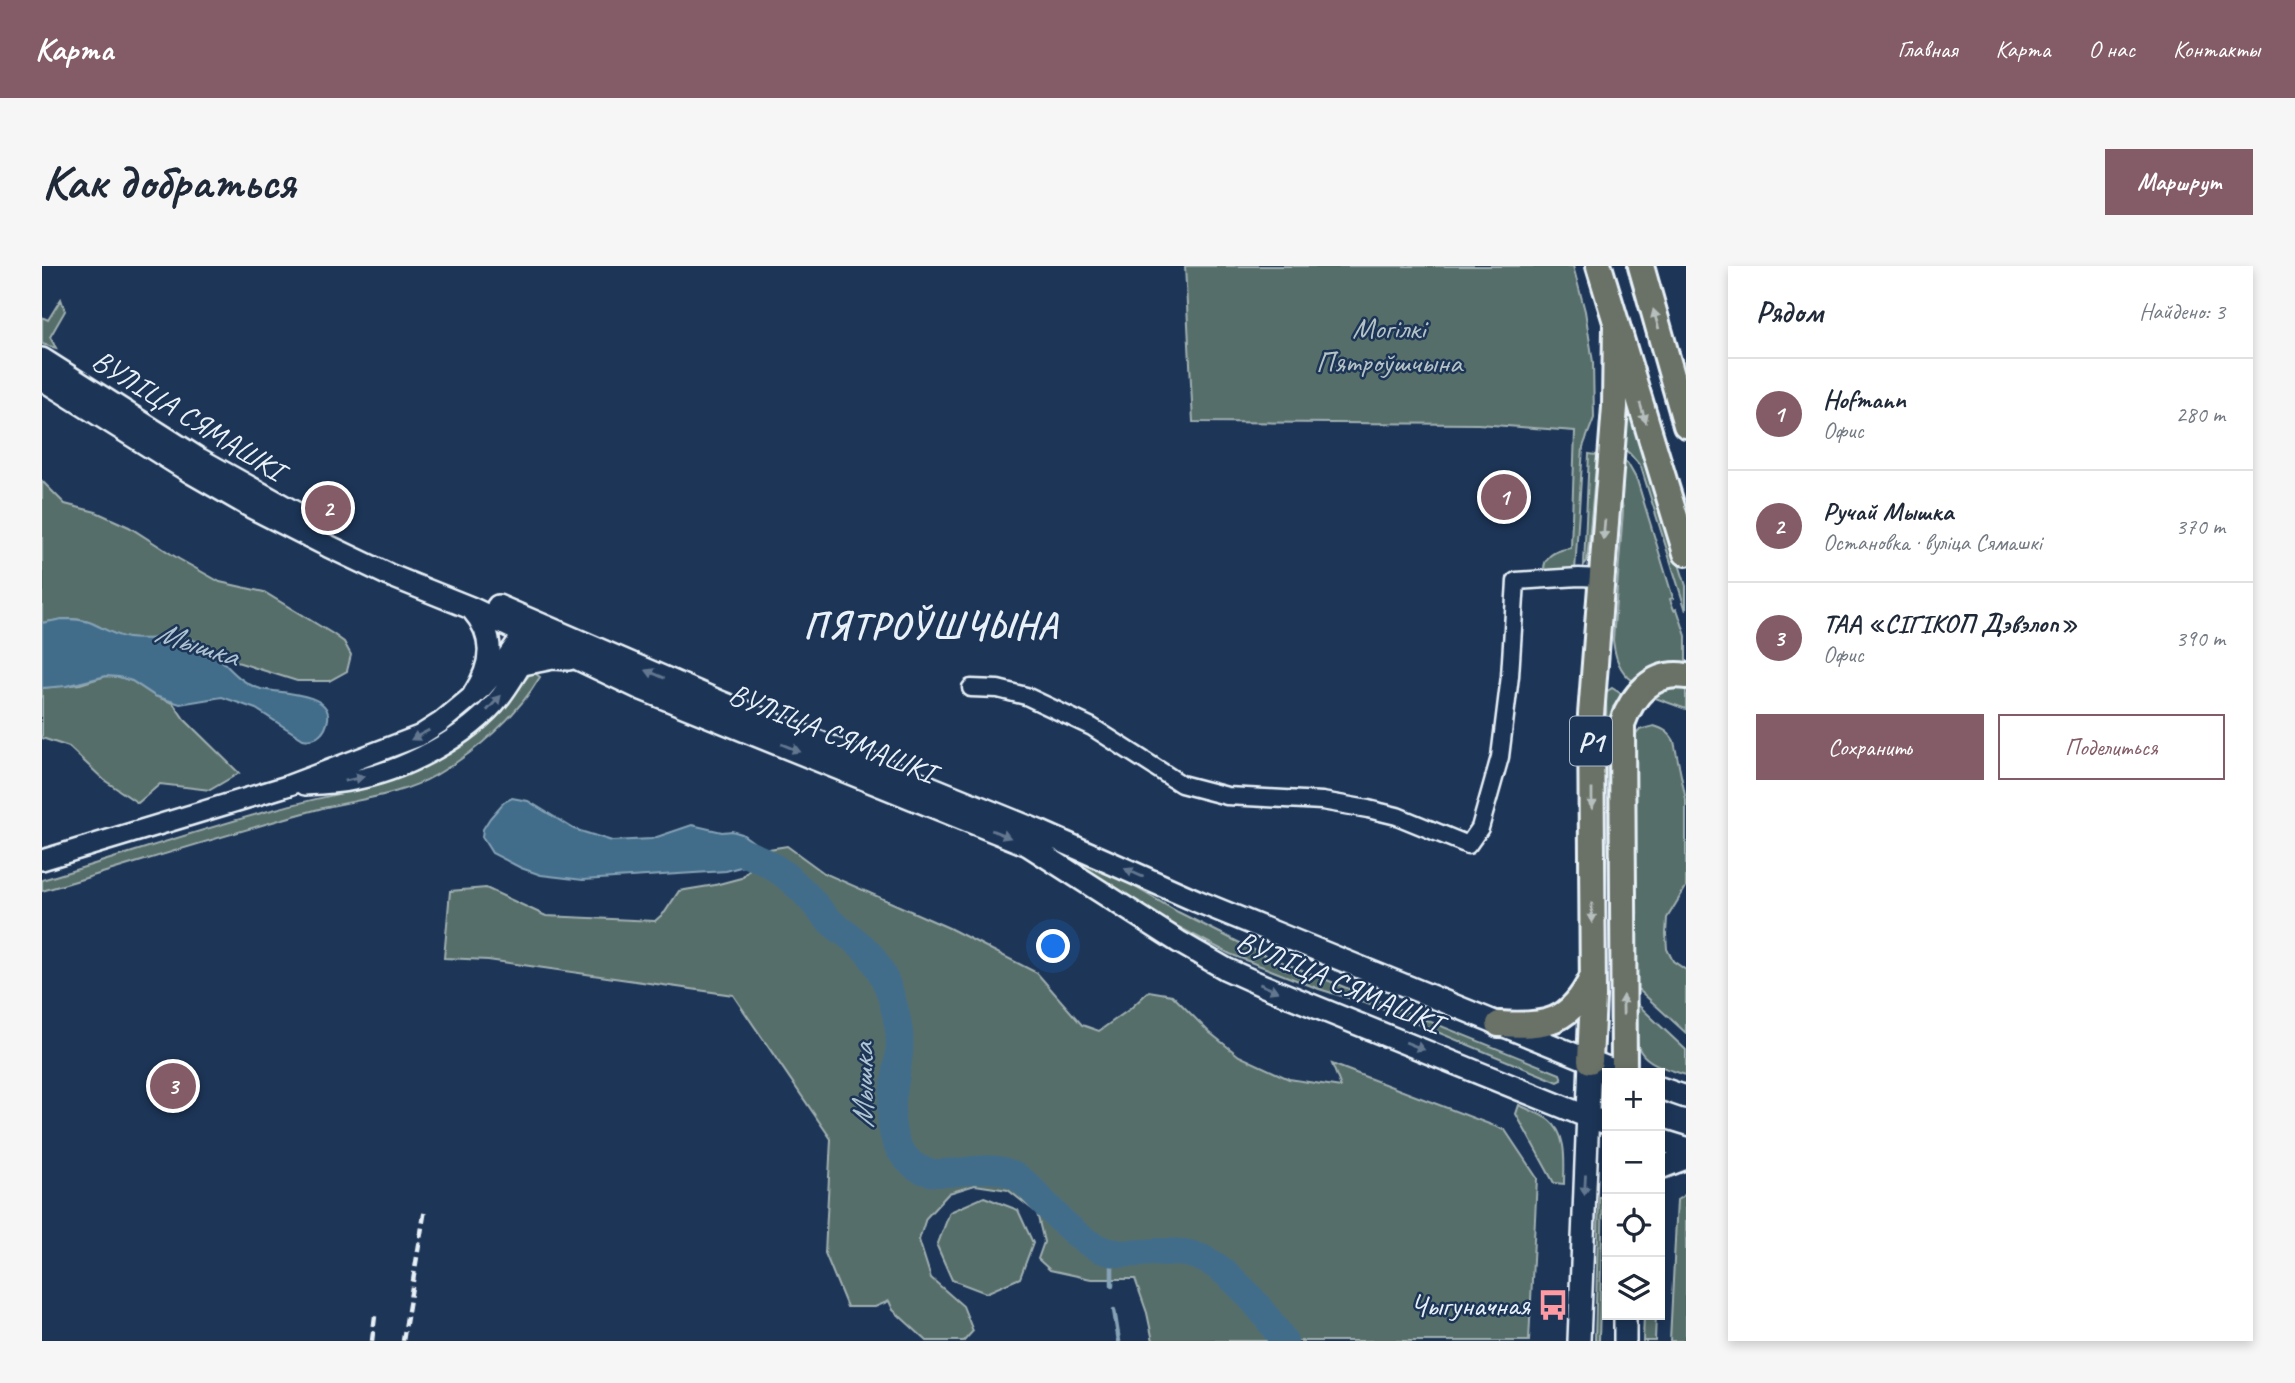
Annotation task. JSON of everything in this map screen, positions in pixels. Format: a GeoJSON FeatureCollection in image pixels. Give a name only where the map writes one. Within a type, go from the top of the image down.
{"type":"FeatureCollection","features":[{"type":"Feature","properties":{"kind":"main road","name":"Р1"},"geometry":{"type":"LineString","coordinates":[[1579,1341],[1598,1120],[1590,1062],[1591,715],[1615,407],[1616,324],[1599,266]]}},
{"type":"Feature","properties":{"kind":"main road"},"geometry":{"type":"LineString","coordinates":[[1641,266],[1686,425]]}},
{"type":"Feature","properties":{"kind":"main road"},"geometry":{"type":"LineString","coordinates":[[1616,324],[1686,552]]}},
{"type":"Feature","properties":{"kind":"main road","name":"ВУЛІЦА СЯМАШКІ"},"geometry":{"type":"LineString","coordinates":[[42,359],[199,459],[276,503],[412,569],[535,633],[578,660],[639,688],[1028,845],[1226,969],[1598,1120]]}},
{"type":"Feature","properties":{"kind":"main road","name":"ВУЛІЦА СЯМАШКІ"},"geometry":{"type":"LineString","coordinates":[[42,379],[253,508],[378,569],[535,633],[718,701],[1029,827],[1197,901],[1607,1068]]}},
{"type":"Feature","properties":{"kind":"main road"},"geometry":{"type":"LineString","coordinates":[[471,608],[481,620],[491,648],[485,677],[474,694]]}},
{"type":"Feature","properties":{"kind":"main road"},"geometry":{"type":"LineString","coordinates":[[523,664],[553,658],[578,660]]}},
{"type":"Feature","properties":{"kind":"main road"},"geometry":{"type":"LineString","coordinates":[[1622,1068],[1622,724],[1634,698],[1643,688],[1666,677],[1686,676]]}},
{"type":"Feature","properties":{"kind":"main road"},"geometry":{"type":"LineString","coordinates":[[1499,1024],[1542,1024],[1561,1017],[1582,997],[1592,977]]}},
{"type":"Feature","properties":{"kind":"main road"},"geometry":{"type":"LineString","coordinates":[[1665,1090],[1686,1097]]}},
{"type":"Feature","properties":{"kind":"main road"},"geometry":{"type":"LineString","coordinates":[[1665,1142],[1686,1148]]}},
{"type":"Feature","properties":{"kind":"main road"},"geometry":{"type":"LineString","coordinates":[[1665,1166],[1686,1158]]}},
{"type":"Feature","properties":{"kind":"main road"},"geometry":{"type":"LineString","coordinates":[[1625,1320],[1625,1341]]}},
{"type":"Feature","properties":{"kind":"street"},"geometry":{"type":"LineString","coordinates":[[971,688],[998,689],[1026,696],[1092,727],[1181,784],[1227,796],[1322,801],[1368,809],[1396,816],[1468,845],[1480,828],[1500,757],[1510,676],[1516,581],[1600,578]]}},
{"type":"Feature","properties":{"kind":"street"},"geometry":{"type":"LineString","coordinates":[[287,786],[350,781],[429,754],[458,735],[499,699],[523,664],[535,633]]}},
{"type":"Feature","properties":{"kind":"street"},"geometry":{"type":"LineString","coordinates":[[42,860],[287,786],[419,736],[490,681],[518,640],[535,633]]}},
{"type":"Feature","properties":{"kind":"green space","name":"Могілкі Пятроўшчына"},"geometry":{"type":"Polygon","coordinates":[[[1185,266],[1573,266],[1585,311],[1593,362],[1594,418],[1583,447],[1575,571],[1545,576],[1544,569],[1550,555],[1571,548],[1575,431],[1478,424],[1193,422],[1185,266]]]}},
{"type":"Feature","properties":{"kind":"green space"},"geometry":{"type":"Polygon","coordinates":[[[61,299],[65,311],[50,337],[56,348],[42,344],[42,317],[48,320],[61,299]]]}},
{"type":"Feature","properties":{"kind":"green space"},"geometry":{"type":"Polygon","coordinates":[[[1627,406],[1686,586],[1686,611],[1641,467],[1622,447],[1627,406]]]}},
{"type":"Feature","properties":{"kind":"green space"},"geometry":{"type":"Polygon","coordinates":[[[1589,454],[1597,455],[1587,561],[1584,565],[1589,454]]]}},
{"type":"Feature","properties":{"kind":"green space"},"geometry":{"type":"Polygon","coordinates":[[[1621,457],[1637,480],[1673,598],[1670,599],[1674,610],[1677,609],[1686,636],[1686,665],[1658,667],[1633,681],[1618,663],[1613,640],[1623,511],[1619,482],[1621,457]]]}},
{"type":"Feature","properties":{"kind":"green space"},"geometry":{"type":"Polygon","coordinates":[[[42,481],[65,504],[96,512],[129,527],[220,582],[264,592],[333,634],[344,642],[351,655],[347,671],[329,681],[297,681],[215,655],[205,647],[184,640],[126,638],[80,620],[64,619],[42,623],[42,481]]]}},
{"type":"Feature","properties":{"kind":"green space"},"geometry":{"type":"Polygon","coordinates":[[[520,652],[484,705],[433,741],[381,762],[382,759],[520,652]]]}},
{"type":"Feature","properties":{"kind":"green space"},"geometry":{"type":"Polygon","coordinates":[[[535,673],[540,677],[507,720],[466,756],[422,782],[408,788],[284,819],[42,891],[42,880],[246,817],[414,772],[456,749],[477,733],[530,674],[535,673]]]}},
{"type":"Feature","properties":{"kind":"green space"},"geometry":{"type":"Polygon","coordinates":[[[106,676],[132,681],[155,696],[173,703],[184,719],[239,773],[210,790],[160,784],[138,803],[104,780],[69,747],[42,738],[42,688],[80,684],[106,676]]]}},
{"type":"Feature","properties":{"kind":"green space"},"geometry":{"type":"Polygon","coordinates":[[[1686,683],[1686,709],[1655,698],[1652,694],[1653,689],[1686,683]]]}},
{"type":"Feature","properties":{"kind":"green space"},"geometry":{"type":"Polygon","coordinates":[[[1612,688],[1620,693],[1621,697],[1613,707],[1612,714],[1615,1040],[1611,1039],[1606,692],[1612,688]]]}},
{"type":"Feature","properties":{"kind":"green space"},"geometry":{"type":"Polygon","coordinates":[[[1654,726],[1666,731],[1674,741],[1686,800],[1686,887],[1667,918],[1666,934],[1667,949],[1673,961],[1686,970],[1686,1033],[1639,990],[1633,990],[1631,739],[1639,730],[1654,726]]]}},
{"type":"Feature","properties":{"kind":"green space"},"geometry":{"type":"Polygon","coordinates":[[[1046,844],[1104,869],[1178,912],[1260,953],[1560,1074],[1562,1080],[1558,1082],[1377,1007],[1319,989],[1230,954],[1171,923],[1045,847],[1046,844]]]}},
{"type":"Feature","properties":{"kind":"green space"},"geometry":{"type":"Polygon","coordinates":[[[787,846],[824,873],[949,928],[1037,973],[1082,1025],[1099,1031],[1130,1009],[1149,991],[1172,995],[1209,1032],[1239,1056],[1289,1079],[1341,1087],[1332,1064],[1505,1130],[1537,1178],[1529,1341],[1153,1341],[1135,1279],[1091,1279],[1050,1270],[1038,1259],[1044,1242],[1037,1213],[1008,1190],[975,1185],[949,1193],[926,1218],[919,1240],[931,1278],[963,1306],[973,1331],[964,1341],[927,1341],[893,1310],[889,1301],[875,1307],[847,1307],[825,1253],[831,1139],[733,995],[488,960],[444,958],[450,891],[486,888],[546,916],[655,921],[665,912],[679,891],[741,878],[769,849],[787,846]]]}},
{"type":"Feature","properties":{"kind":"green space"},"geometry":{"type":"Polygon","coordinates":[[[1635,1002],[1686,1050],[1686,1075],[1647,1059],[1637,1044],[1635,1002]]]}},
{"type":"Feature","properties":{"kind":"green space"},"geometry":{"type":"Polygon","coordinates":[[[1519,1105],[1549,1120],[1559,1133],[1564,1150],[1564,1184],[1554,1183],[1516,1114],[1519,1105]]]}},
{"type":"Feature","properties":{"kind":"green space"},"geometry":{"type":"Polygon","coordinates":[[[1686,1194],[1686,1341],[1670,1341],[1677,1200],[1686,1194]]]}},
{"type":"Feature","properties":{"kind":"green space"},"geometry":{"type":"Polygon","coordinates":[[[984,1197],[1018,1210],[1033,1243],[1020,1278],[986,1293],[952,1280],[937,1246],[950,1212],[984,1197]]]}},
{"type":"Feature","properties":{"kind":"green space"},"geometry":{"type":"Polygon","coordinates":[[[1599,1197],[1602,1197],[1599,1341],[1595,1341],[1599,1197]]]}},
{"type":"Feature","properties":{"kind":"green space"},"geometry":{"type":"Polygon","coordinates":[[[1644,1320],[1656,1320],[1655,1341],[1643,1341],[1644,1320]]]}},
{"type":"Feature","properties":{"kind":"water"},"geometry":{"type":"Polygon","coordinates":[[[62,619],[86,621],[128,638],[193,640],[210,649],[250,685],[302,695],[321,703],[327,710],[325,728],[313,739],[303,739],[256,709],[222,697],[180,704],[155,696],[132,681],[119,677],[106,676],[66,686],[42,688],[42,623],[62,619]]]}},
{"type":"Feature","properties":{"kind":"water"},"geometry":{"type":"Polygon","coordinates":[[[512,798],[528,801],[574,829],[612,841],[651,839],[692,825],[722,832],[732,831],[742,834],[756,844],[757,857],[751,864],[726,871],[583,880],[541,875],[492,853],[482,837],[483,829],[490,818],[504,802],[512,798]]]}},
{"type":"Feature","properties":{"kind":"waterway","name":"Мышка"},"geometry":{"type":"LineString","coordinates":[[720,849],[755,857],[785,875],[831,922],[862,946],[876,963],[894,1007],[900,1042],[891,1111],[892,1128],[906,1158],[916,1167],[940,1173],[993,1170],[1013,1174],[1071,1229],[1101,1249],[1125,1254],[1180,1252],[1206,1260],[1244,1290],[1284,1341]]}},
{"type":"Feature","properties":{"kind":"waterway"},"geometry":{"type":"LineString","coordinates":[[1112,1252],[1112,1286]]}},
{"type":"Feature","properties":{"kind":"waterway"},"geometry":{"type":"LineString","coordinates":[[1114,1310],[1119,1341]]}},
{"type":"Feature","properties":{"kind":"railway"},"geometry":{"type":"LineString","coordinates":[[403,1341],[425,1209]]}},
{"type":"Feature","properties":{"kind":"railway"},"geometry":{"type":"LineString","coordinates":[[372,1341],[375,1316]]}},
{"type":"Feature","properties":{"kind":"place","name":"Hofmann"},"geometry":{"type":"Point","coordinates":[1504,497]}},
{"type":"Feature","properties":{"kind":"place","name":"Ручай Мышка"},"geometry":{"type":"Point","coordinates":[328,508]}},
{"type":"Feature","properties":{"kind":"place","name":"ТАА «СІГІКОП Дэвэлоп»"},"geometry":{"type":"Point","coordinates":[173,1086]}},
{"type":"Feature","properties":{"kind":"place","name":"Чыгуначная"},"geometry":{"type":"Point","coordinates":[1553,1305]}},
{"type":"Feature","properties":{"kind":"district","name":"ПЯТРОЎШЧЫНА"},"geometry":{"type":"Point","coordinates":[931,625]}}]}
